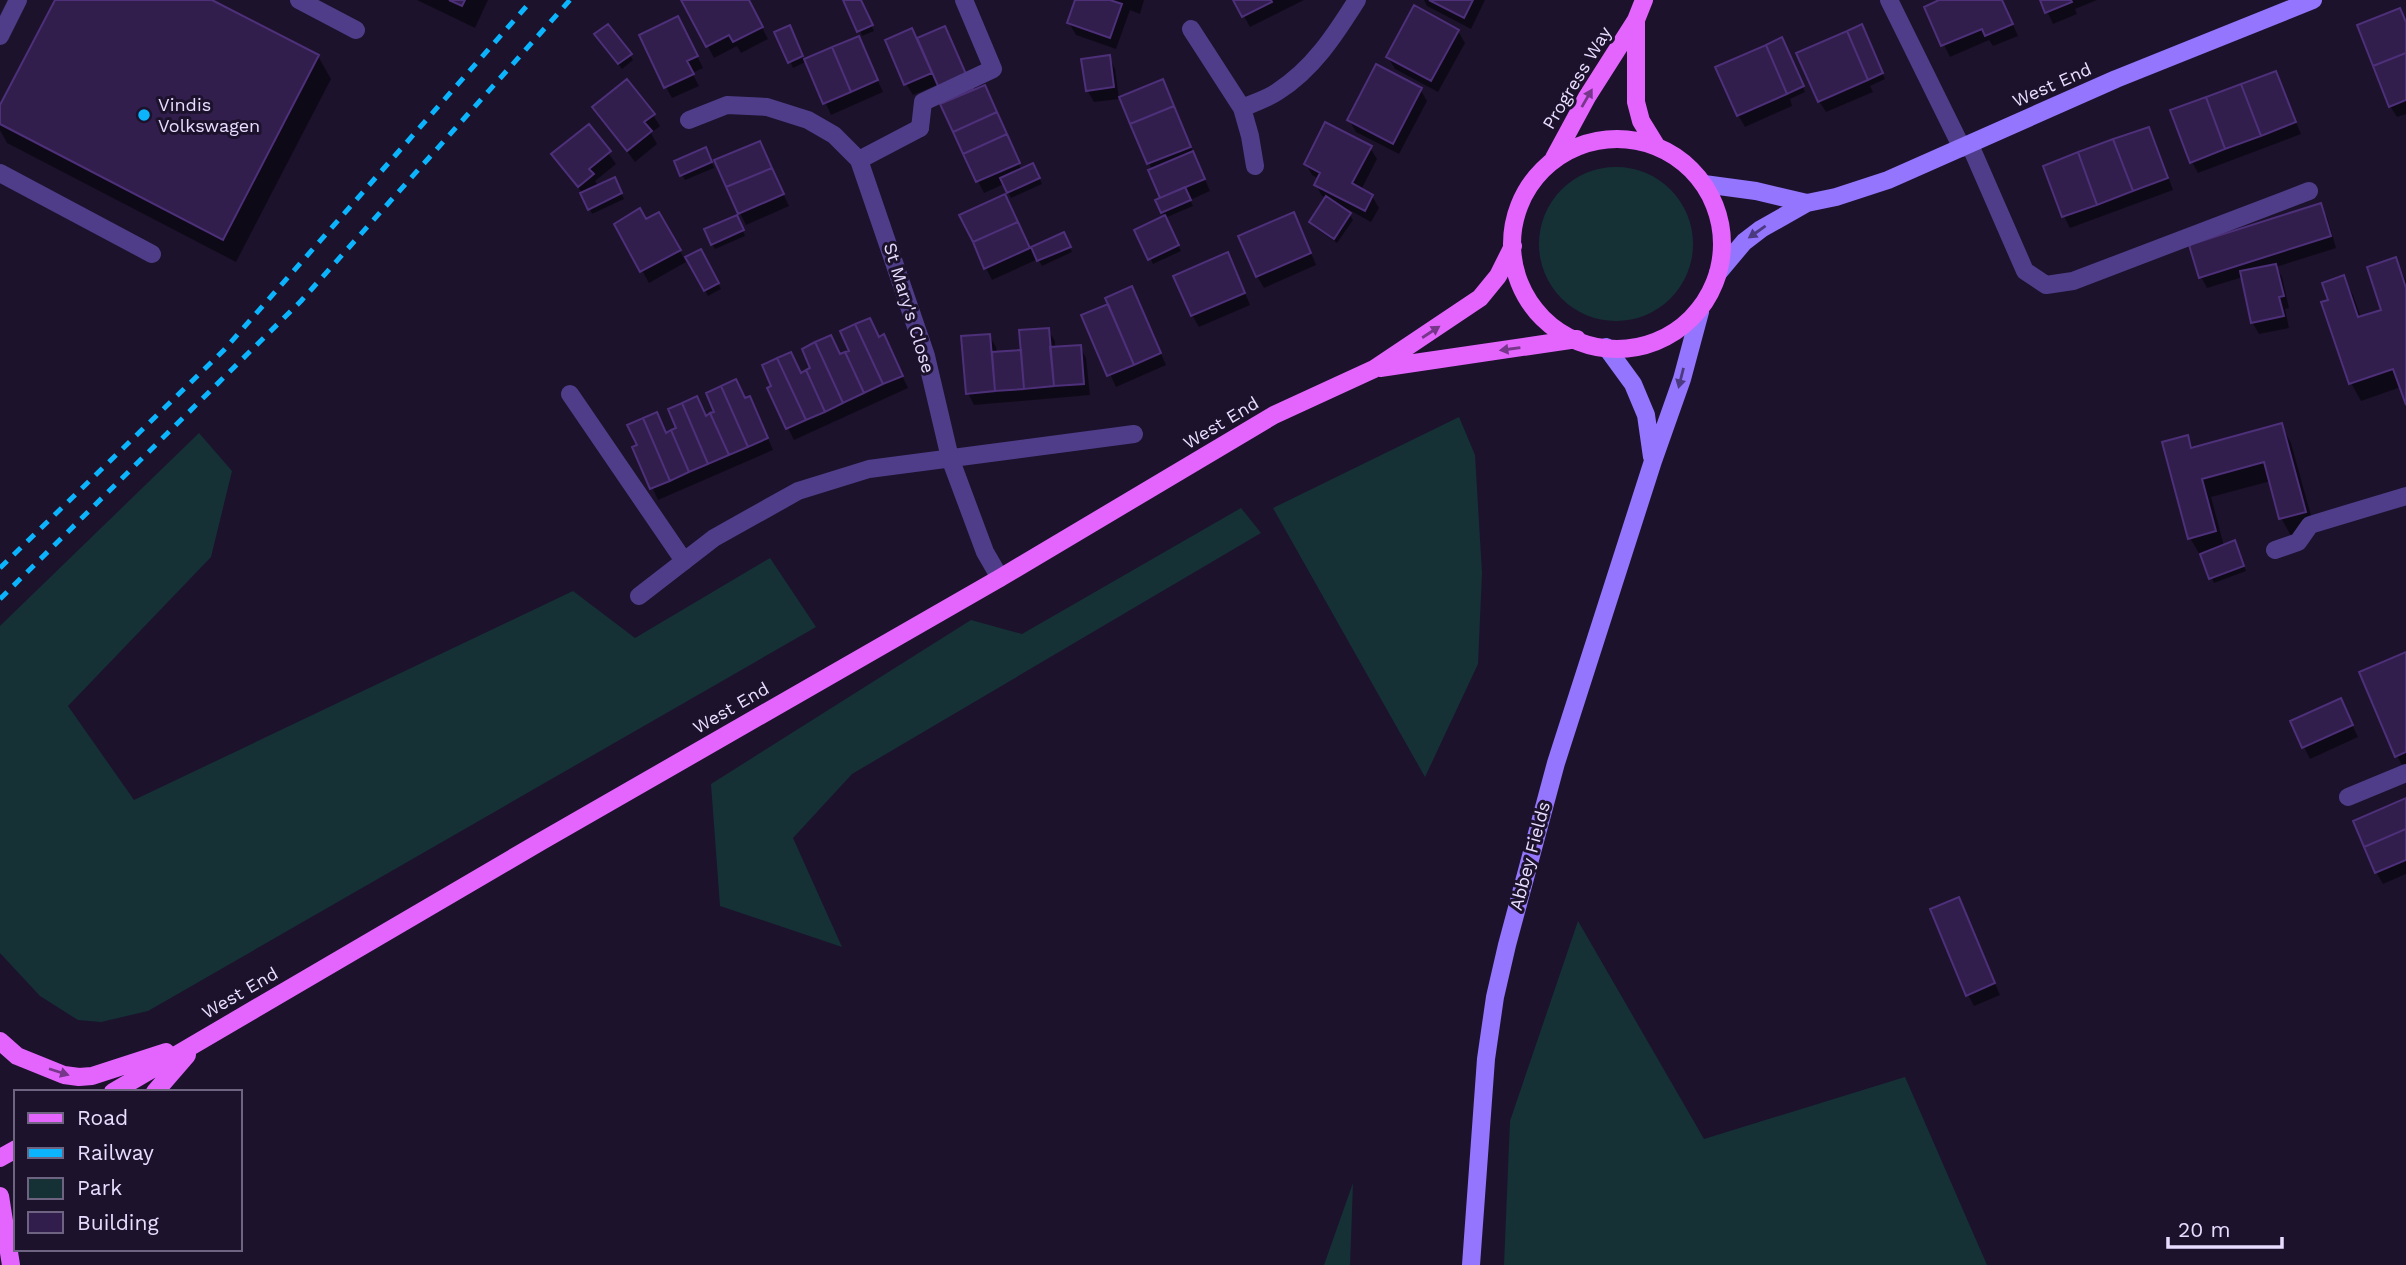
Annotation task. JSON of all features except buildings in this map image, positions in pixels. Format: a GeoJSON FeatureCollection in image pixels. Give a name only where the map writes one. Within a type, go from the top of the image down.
{"type":"FeatureCollection","features":[{"type":"Feature","properties":{"kind":"main road","name":"Progress Way"},"geometry":{"type":"LineString","coordinates":[[1554,158],[1587,97],[1636,20],[1644,0]]}},
{"type":"Feature","properties":{"kind":"main road","name":"Progress Way"},"geometry":{"type":"LineString","coordinates":[[1636,20],[1636,102],[1641,121],[1657,148]]}},
{"type":"Feature","properties":{"kind":"main road"},"geometry":{"type":"LineString","coordinates":[[1595,142],[1636,142],[1657,148],[1689,168],[1704,184],[1714,204],[1720,227],[1718,273],[1700,312],[1681,330],[1660,341],[1634,347],[1606,347],[1577,339],[1559,330],[1542,319],[1531,305],[1521,288],[1515,269],[1515,225],[1528,187],[1554,158],[1595,142]]}},
{"type":"Feature","properties":{"kind":"main road","name":"West End"},"geometry":{"type":"LineString","coordinates":[[116,1090],[540,842],[1000,578],[1274,415],[1374,369],[1480,298],[1498,276],[1513,246]]}},
{"type":"Feature","properties":{"kind":"main road","name":"West End"},"geometry":{"type":"LineString","coordinates":[[1374,369],[1577,339]]}},
{"type":"Feature","properties":{"kind":"main road"},"geometry":{"type":"LineString","coordinates":[[0,1041],[17,1056],[64,1075],[79,1077],[92,1076],[199,1041]]}},
{"type":"Feature","properties":{"kind":"main road"},"geometry":{"type":"LineString","coordinates":[[157,1090],[199,1041]]}},
{"type":"Feature","properties":{"kind":"main road"},"geometry":{"type":"LineString","coordinates":[[0,1196],[12,1258]]}},
{"type":"Feature","properties":{"kind":"street"},"geometry":{"type":"LineString","coordinates":[[0,36],[18,0]]}},
{"type":"Feature","properties":{"kind":"street"},"geometry":{"type":"LineString","coordinates":[[299,0],[356,30]]}},
{"type":"Feature","properties":{"kind":"street"},"geometry":{"type":"LineString","coordinates":[[859,160],[920,128],[923,102],[993,69],[964,0]]}},
{"type":"Feature","properties":{"kind":"street"},"geometry":{"type":"LineString","coordinates":[[1242,108],[1275,94],[1304,73],[1357,0]]}},
{"type":"Feature","properties":{"kind":"street"},"geometry":{"type":"LineString","coordinates":[[1889,0],[1966,146],[2025,271],[2046,285],[2073,281],[2309,191]]}},
{"type":"Feature","properties":{"kind":"street","name":"West End"},"geometry":{"type":"LineString","coordinates":[[1718,273],[1744,242],[1761,229],[1807,203],[1836,197],[1888,180],[2116,79],[2313,0]]}},
{"type":"Feature","properties":{"kind":"street"},"geometry":{"type":"LineString","coordinates":[[1191,29],[1242,108],[1251,135],[1255,166]]}},
{"type":"Feature","properties":{"kind":"street","name":"St Mary's Close"},"geometry":{"type":"LineString","coordinates":[[689,120],[727,105],[767,107],[808,120],[834,135],[859,160],[926,356],[950,458],[985,552],[1000,578]]}},
{"type":"Feature","properties":{"kind":"street"},"geometry":{"type":"LineString","coordinates":[[0,173],[152,254]]}},
{"type":"Feature","properties":{"kind":"street","name":"West End"},"geometry":{"type":"LineString","coordinates":[[1704,184],[1756,191],[1807,203]]}},
{"type":"Feature","properties":{"kind":"street","name":"Abbey Fields"},"geometry":{"type":"LineString","coordinates":[[1471,1265],[1486,1059],[1495,998],[1507,945],[1556,763],[1682,379],[1700,312]]}},
{"type":"Feature","properties":{"kind":"street","name":"Abbey Fields"},"geometry":{"type":"LineString","coordinates":[[1606,347],[1633,384],[1646,415],[1653,461]]}},
{"type":"Feature","properties":{"kind":"street"},"geometry":{"type":"LineString","coordinates":[[570,394],[684,561]]}},
{"type":"Feature","properties":{"kind":"street"},"geometry":{"type":"LineString","coordinates":[[639,596],[714,538],[798,491],[869,469],[1134,434]]}},
{"type":"Feature","properties":{"kind":"street"},"geometry":{"type":"LineString","coordinates":[[2275,550],[2298,542],[2310,525],[2406,496]]}},
{"type":"Feature","properties":{"kind":"street"},"geometry":{"type":"LineString","coordinates":[[2348,797],[2406,773]]}},
{"type":"Feature","properties":{"kind":"green space"},"geometry":{"type":"Polygon","coordinates":[[[1616,167],[1645,173],[1670,190],[1687,215],[1693,244],[1687,273],[1670,298],[1645,315],[1616,321],[1587,315],[1562,298],[1545,273],[1539,244],[1545,215],[1562,190],[1587,173],[1616,167]]]}},
{"type":"Feature","properties":{"kind":"green space"},"geometry":{"type":"Polygon","coordinates":[[[1459,417],[1475,455],[1482,573],[1478,664],[1425,777],[1273,508],[1459,417]]]}},
{"type":"Feature","properties":{"kind":"green space"},"geometry":{"type":"Polygon","coordinates":[[[199,433],[232,471],[211,557],[68,706],[134,800],[573,591],[635,638],[770,558],[816,627],[148,1011],[101,1022],[78,1020],[40,996],[0,953],[0,626],[199,433]]]}},
{"type":"Feature","properties":{"kind":"green space"},"geometry":{"type":"Polygon","coordinates":[[[1241,508],[1261,533],[852,774],[793,838],[842,947],[720,906],[711,784],[971,620],[1022,634],[1241,508]]]}},
{"type":"Feature","properties":{"kind":"green space"},"geometry":{"type":"Polygon","coordinates":[[[1578,921],[1704,1139],[1905,1077],[1987,1265],[1504,1265],[1510,1121],[1578,921]]]}},
{"type":"Feature","properties":{"kind":"green space"},"geometry":{"type":"Polygon","coordinates":[[[1353,1183],[1350,1265],[1324,1265],[1353,1183]]]}},
{"type":"Feature","properties":{"kind":"railway"},"geometry":{"type":"LineString","coordinates":[[0,568],[224,350],[532,0]]}},
{"type":"Feature","properties":{"kind":"railway"},"geometry":{"type":"LineString","coordinates":[[0,599],[301,301],[570,0]]}},
{"type":"Feature","properties":{"kind":"place","name":"Vindis Volkswagen"},"geometry":{"type":"Point","coordinates":[144,115]}}]}
